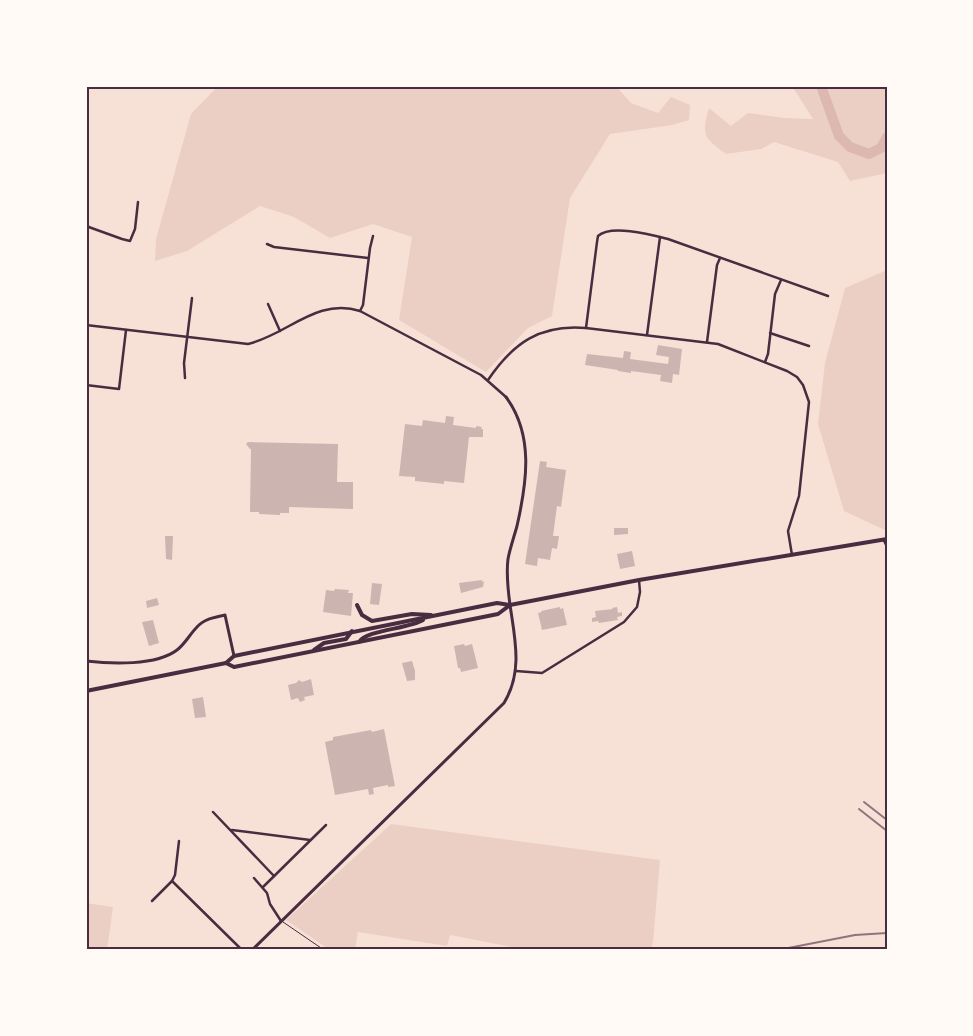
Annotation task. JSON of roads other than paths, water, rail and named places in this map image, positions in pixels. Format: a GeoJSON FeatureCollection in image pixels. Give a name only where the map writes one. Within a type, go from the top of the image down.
{"type":"FeatureCollection","features":[{"type":"Feature","properties":{"kind":"highway"},"geometry":{"type":"LineString","coordinates":[[86,691],[226,663],[234,656],[497,604],[510,605],[639,580],[885,539]]}},
{"type":"Feature","properties":{"kind":"highway"},"geometry":{"type":"LineString","coordinates":[[357,605],[362,615],[372,621],[412,614],[438,616]]}},
{"type":"Feature","properties":{"kind":"highway"},"geometry":{"type":"LineString","coordinates":[[226,663],[234,667],[312,652],[498,614],[510,605]]}},
{"type":"Feature","properties":{"kind":"highway"},"geometry":{"type":"LineString","coordinates":[[359,642],[361,638],[368,634],[415,625],[425,618]]}},
{"type":"Feature","properties":{"kind":"highway"},"geometry":{"type":"LineString","coordinates":[[312,652],[324,643],[346,639],[352,632]]}},
{"type":"Feature","properties":{"kind":"main road"},"geometry":{"type":"LineString","coordinates":[[252,950],[497,711],[510,693],[516,671],[516,644],[507,567],[521,508],[526,445],[522,426],[513,406],[506,397]]}},
{"type":"Feature","properties":{"kind":"main road"},"geometry":{"type":"LineString","coordinates":[[885,539],[887,546]]}},
{"type":"Feature","properties":{"kind":"main road"},"geometry":{"type":"LineString","coordinates":[[86,661],[122,663],[166,656],[176,651],[201,624],[211,618],[225,615],[234,656]]}},
{"type":"Feature","properties":{"kind":"street"},"geometry":{"type":"LineString","coordinates":[[86,237],[87,226],[130,241],[134,230],[138,202]]}},
{"type":"Feature","properties":{"kind":"street"},"geometry":{"type":"LineString","coordinates":[[586,328],[598,236],[615,231],[660,237],[828,296]]}},
{"type":"Feature","properties":{"kind":"street"},"geometry":{"type":"LineString","coordinates":[[360,311],[363,305],[368,258],[373,236]]}},
{"type":"Feature","properties":{"kind":"street"},"geometry":{"type":"LineString","coordinates":[[647,335],[660,237]]}},
{"type":"Feature","properties":{"kind":"street"},"geometry":{"type":"LineString","coordinates":[[267,244],[274,247],[368,258]]}},
{"type":"Feature","properties":{"kind":"street"},"geometry":{"type":"LineString","coordinates":[[708,342],[717,265],[720,258]]}},
{"type":"Feature","properties":{"kind":"street"},"geometry":{"type":"LineString","coordinates":[[765,362],[768,354],[775,294],[781,280]]}},
{"type":"Feature","properties":{"kind":"street"},"geometry":{"type":"LineString","coordinates":[[185,378],[184,363],[192,298]]}},
{"type":"Feature","properties":{"kind":"street"},"geometry":{"type":"LineString","coordinates":[[268,304],[280,330]]}},
{"type":"Feature","properties":{"kind":"street"},"geometry":{"type":"LineString","coordinates":[[86,325],[248,344],[262,340],[325,309],[351,308],[360,311],[488,380],[506,397]]}},
{"type":"Feature","properties":{"kind":"street"},"geometry":{"type":"LineString","coordinates":[[488,380],[503,359],[516,346],[534,335],[559,328],[586,328],[728,346],[797,377],[803,385],[809,402],[799,496],[788,531],[792,555]]}},
{"type":"Feature","properties":{"kind":"street"},"geometry":{"type":"LineString","coordinates":[[86,385],[119,389],[126,330]]}},
{"type":"Feature","properties":{"kind":"street"},"geometry":{"type":"LineString","coordinates":[[770,333],[809,346]]}},
{"type":"Feature","properties":{"kind":"street"},"geometry":{"type":"LineString","coordinates":[[516,671],[542,674],[624,622],[637,607],[640,592],[639,580]]}},
{"type":"Feature","properties":{"kind":"street"},"geometry":{"type":"LineString","coordinates":[[214,812],[274,876]]}},
{"type":"Feature","properties":{"kind":"street"},"geometry":{"type":"LineString","coordinates":[[263,887],[326,825]]}},
{"type":"Feature","properties":{"kind":"street"},"geometry":{"type":"LineString","coordinates":[[231,830],[310,840]]}},
{"type":"Feature","properties":{"kind":"street"},"geometry":{"type":"LineString","coordinates":[[152,901],[172,881],[175,875],[179,841]]}},
{"type":"Feature","properties":{"kind":"street"},"geometry":{"type":"LineString","coordinates":[[254,878],[267,893],[270,904],[281,921]]}},
{"type":"Feature","properties":{"kind":"street"},"geometry":{"type":"LineString","coordinates":[[172,881],[242,950]]}},
{"type":"Feature","properties":{"kind":"lane"},"geometry":{"type":"LineString","coordinates":[[281,921],[324,950]]}},
{"type":"Feature","properties":{"kind":"waterway"},"geometry":{"type":"LineString","coordinates":[[821,86],[839,136],[850,147],[869,154],[881,148],[887,137]]}},
{"type":"Feature","properties":{"kind":"railway"},"geometry":{"type":"LineString","coordinates":[[864,802],[887,820]]}},
{"type":"Feature","properties":{"kind":"railway"},"geometry":{"type":"LineString","coordinates":[[859,809],[887,831]]}},
{"type":"Feature","properties":{"kind":"railway"},"geometry":{"type":"LineString","coordinates":[[778,950],[855,935],[887,933]]}}]}
